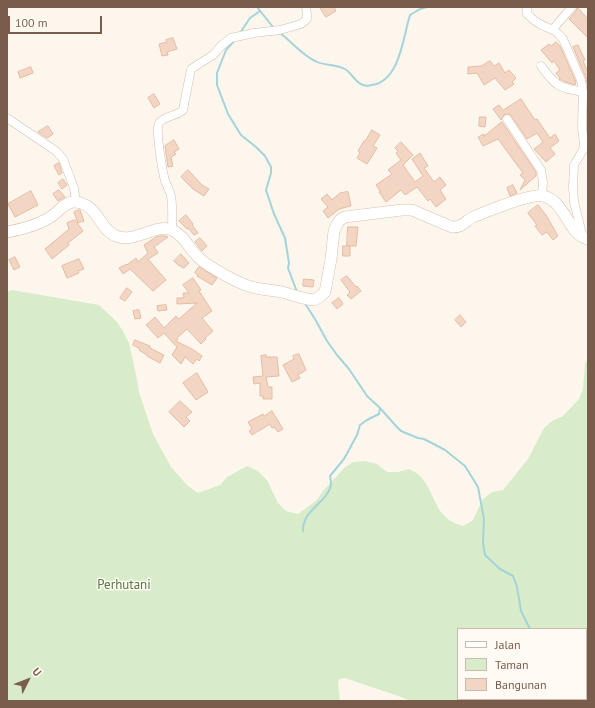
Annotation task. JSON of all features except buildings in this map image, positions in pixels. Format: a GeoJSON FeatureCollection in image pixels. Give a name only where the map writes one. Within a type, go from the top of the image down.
{"type":"FeatureCollection","features":[{"type":"Feature","properties":{"kind":"street"},"geometry":{"type":"LineString","coordinates":[[172,230],[171,196],[162,166],[158,125],[162,120],[183,110],[191,69],[213,55],[226,41],[238,36],[280,30],[304,22],[307,15],[306,7]]}},
{"type":"Feature","properties":{"kind":"street"},"geometry":{"type":"LineString","coordinates":[[527,7],[527,14],[535,21],[553,29],[559,34],[566,45],[581,80],[583,92],[582,128],[584,144],[583,150],[574,165],[573,187],[574,202],[586,238]]}},
{"type":"Feature","properties":{"kind":"street"},"geometry":{"type":"LineString","coordinates":[[553,29],[572,7]]}},
{"type":"Feature","properties":{"kind":"street"},"geometry":{"type":"LineString","coordinates":[[541,66],[553,82],[561,87],[583,92]]}},
{"type":"Feature","properties":{"kind":"street"},"geometry":{"type":"LineString","coordinates":[[7,118],[56,151],[63,159],[74,188],[76,202]]}},
{"type":"Feature","properties":{"kind":"street"},"geometry":{"type":"LineString","coordinates":[[507,119],[541,170],[543,182],[542,195]]}},
{"type":"Feature","properties":{"kind":"street"},"geometry":{"type":"LineString","coordinates":[[7,232],[41,223],[69,203],[76,202],[87,206],[94,211],[111,233],[116,236],[136,236],[166,228],[183,237],[199,258],[238,282],[253,288],[270,289],[314,300],[325,292],[334,231],[340,220],[345,217],[412,210],[452,227],[457,227],[462,226],[471,218],[485,212],[520,200],[542,195],[552,200],[562,210],[573,228],[586,238]]}},
{"type":"Feature","properties":{"kind":"green space","name":"Perhutani"},"geometry":{"type":"Polygon","coordinates":[[[12,290],[99,305],[117,322],[129,343],[139,392],[153,434],[171,467],[188,486],[198,493],[220,485],[227,477],[247,466],[258,471],[267,480],[278,503],[286,511],[298,514],[317,500],[323,491],[344,468],[353,462],[365,461],[377,464],[387,472],[398,472],[409,469],[416,473],[430,490],[437,505],[446,517],[463,526],[473,520],[483,499],[492,492],[503,490],[528,459],[544,428],[552,421],[563,416],[579,399],[583,389],[585,364],[588,358],[588,701],[411,701],[345,678],[339,679],[338,684],[340,701],[7,701],[7,292],[12,290]]]}},
{"type":"Feature","properties":{"kind":"waterway"},"geometry":{"type":"LineString","coordinates":[[257,7],[273,27]]}},
{"type":"Feature","properties":{"kind":"waterway"},"geometry":{"type":"LineString","coordinates":[[280,33],[310,58],[322,64],[338,66],[345,69],[360,84],[369,86],[381,82],[389,75],[399,57],[410,15],[427,7]]}},
{"type":"Feature","properties":{"kind":"waterway"},"geometry":{"type":"LineString","coordinates":[[240,33],[250,18],[260,11]]}},
{"type":"Feature","properties":{"kind":"waterway"},"geometry":{"type":"LineString","coordinates":[[235,40],[226,50],[217,73],[217,85],[228,114],[241,135],[265,156],[271,167],[271,173],[266,190],[274,214],[285,238],[289,263],[288,268],[297,292]]}},
{"type":"Feature","properties":{"kind":"waterway"},"geometry":{"type":"LineString","coordinates":[[304,302],[327,341],[349,369],[367,396],[396,426],[401,431],[424,439],[445,450],[465,466],[478,487],[484,519],[483,543],[485,555],[500,569],[513,576],[517,587],[521,611],[530,628]]}},
{"type":"Feature","properties":{"kind":"waterway"},"geometry":{"type":"LineString","coordinates":[[303,531],[307,517],[329,491],[331,485],[330,476],[344,459],[357,435],[360,425],[379,414],[380,408]]}}]}
